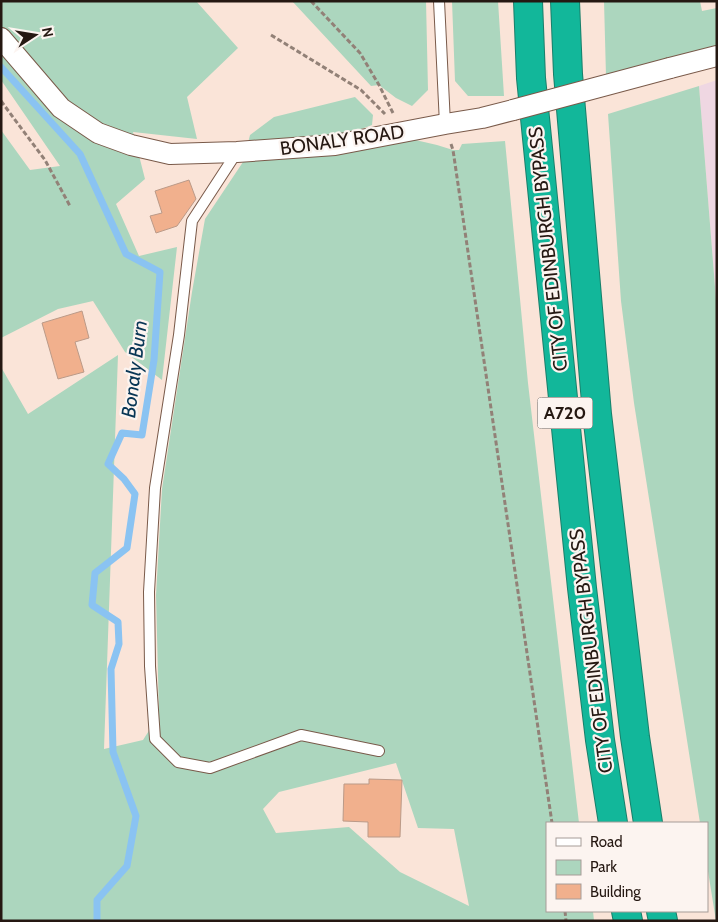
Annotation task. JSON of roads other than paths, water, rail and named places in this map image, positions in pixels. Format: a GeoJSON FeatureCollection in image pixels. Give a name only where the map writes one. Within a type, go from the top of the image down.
{"type":"FeatureCollection","features":[{"type":"Feature","properties":{"kind":"highway","name":"CITY OF EDINBURGH BYPASS"},"geometry":{"type":"LineString","coordinates":[[528,1],[531,78],[582,588],[600,740],[613,822]]}},
{"type":"Feature","properties":{"kind":"highway","name":"CITY OF EDINBURGH BYPASS"},"geometry":{"type":"LineString","coordinates":[[565,1],[568,74],[597,414],[635,737],[648,822]]}},
{"type":"Feature","properties":{"kind":"street","name":"BONALY ROAD"},"geometry":{"type":"LineString","coordinates":[[1,38],[61,108],[98,133],[131,145],[170,154],[236,152],[334,145],[482,118],[717,56]]}},
{"type":"Feature","properties":{"kind":"lane"},"geometry":{"type":"LineString","coordinates":[[439,1],[445,124]]}},
{"type":"Feature","properties":{"kind":"lane"},"geometry":{"type":"LineString","coordinates":[[236,152],[192,221],[179,335],[155,488],[149,592],[150,666],[155,739],[178,762],[210,768],[301,735],[379,751]]}},
{"type":"Feature","properties":{"kind":"waterway","name":"Bonaly Burn"},"geometry":{"type":"LineString","coordinates":[[1,67],[80,154],[126,254],[160,272],[154,360],[142,435],[122,433],[108,464],[124,479],[135,494],[127,548],[95,573],[92,605],[118,622],[119,644],[111,669],[113,752],[136,816],[127,866],[97,900],[97,921]]}}]}
